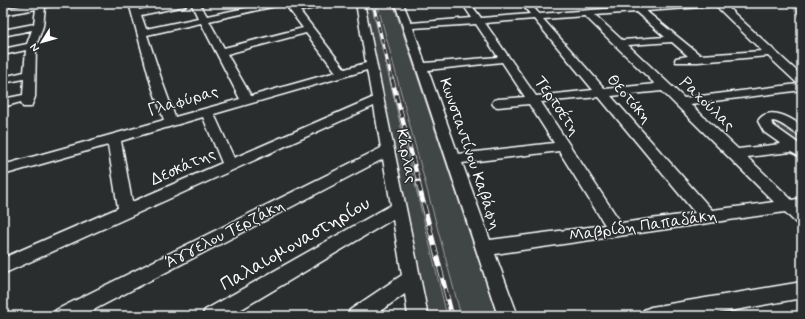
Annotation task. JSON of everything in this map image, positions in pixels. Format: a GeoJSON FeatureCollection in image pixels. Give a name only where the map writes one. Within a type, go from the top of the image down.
{"type":"FeatureCollection","features":[{"type":"Feature","properties":{"kind":"street"},"geometry":{"type":"LineString","coordinates":[[3,12],[52,3]]}},
{"type":"Feature","properties":{"kind":"street"},"geometry":{"type":"LineString","coordinates":[[171,122],[134,8],[185,3]]}},
{"type":"Feature","properties":{"kind":"street"},"geometry":{"type":"LineString","coordinates":[[195,3],[247,100]]}},
{"type":"Feature","properties":{"kind":"street"},"geometry":{"type":"LineString","coordinates":[[142,33],[281,3]]}},
{"type":"Feature","properties":{"kind":"street"},"geometry":{"type":"LineString","coordinates":[[292,6],[327,3]]}},
{"type":"Feature","properties":{"kind":"street","name":"Κάρλας"},"geometry":{"type":"LineString","coordinates":[[360,3],[418,316]]}},
{"type":"Feature","properties":{"kind":"street","name":"Κωνσταντίνου Καβάφη"},"geometry":{"type":"LineString","coordinates":[[399,3],[508,316]]}},
{"type":"Feature","properties":{"kind":"street","name":"Τερτσέτη"},"geometry":{"type":"LineString","coordinates":[[466,3],[533,100],[616,229]]}},
{"type":"Feature","properties":{"kind":"street","name":"Θεοτόκη"},"geometry":{"type":"LineString","coordinates":[[525,3],[708,217]]}},
{"type":"Feature","properties":{"kind":"street"},"geometry":{"type":"LineString","coordinates":[[607,3],[616,11]]}},
{"type":"Feature","properties":{"kind":"street"},"geometry":{"type":"LineString","coordinates":[[407,26],[616,11],[671,5],[718,3],[802,82]]}},
{"type":"Feature","properties":{"kind":"street"},"geometry":{"type":"LineString","coordinates":[[3,103],[28,100],[31,46],[38,26],[41,4]]}},
{"type":"Feature","properties":{"kind":"street"},"geometry":{"type":"LineString","coordinates":[[292,6],[342,73]]}},
{"type":"Feature","properties":{"kind":"street"},"geometry":{"type":"LineString","coordinates":[[638,9],[698,59]]}},
{"type":"Feature","properties":{"kind":"street","name":"Ραχούλας"},"geometry":{"type":"LineString","coordinates":[[588,13],[735,154],[795,205],[802,219]]}},
{"type":"Feature","properties":{"kind":"street"},"geometry":{"type":"LineString","coordinates":[[3,33],[38,26]]}},
{"type":"Feature","properties":{"kind":"street"},"geometry":{"type":"LineString","coordinates":[[221,52],[309,29]]}},
{"type":"Feature","properties":{"kind":"street"},"geometry":{"type":"LineString","coordinates":[[619,43],[674,39]]}},
{"type":"Feature","properties":{"kind":"street"},"geometry":{"type":"LineString","coordinates":[[3,52],[31,46]]}},
{"type":"Feature","properties":{"kind":"street"},"geometry":{"type":"LineString","coordinates":[[680,60],[770,53]]}},
{"type":"Feature","properties":{"kind":"street"},"geometry":{"type":"LineString","coordinates":[[422,67],[505,59]]}},
{"type":"Feature","properties":{"kind":"street","name":"Γλαφύρας"},"geometry":{"type":"LineString","coordinates":[[3,170],[372,65]]}},
{"type":"Feature","properties":{"kind":"street"},"geometry":{"type":"LineString","coordinates":[[3,80],[30,74]]}},
{"type":"Feature","properties":{"kind":"street"},"geometry":{"type":"LineString","coordinates":[[498,103],[665,87]]}},
{"type":"Feature","properties":{"kind":"street"},"geometry":{"type":"LineString","coordinates":[[680,102],[802,87]]}},
{"type":"Feature","properties":{"kind":"street","name":"Δεσκάτης"},"geometry":{"type":"LineString","coordinates":[[3,266],[378,100]]}},
{"type":"Feature","properties":{"kind":"street"},"geometry":{"type":"LineString","coordinates":[[207,112],[230,166]]}},
{"type":"Feature","properties":{"kind":"street"},"geometry":{"type":"LineString","coordinates":[[797,150],[766,126],[764,124],[764,120],[773,118],[783,120],[802,132]]}},
{"type":"Feature","properties":{"kind":"street"},"geometry":{"type":"LineString","coordinates":[[114,138],[126,212]]}},
{"type":"Feature","properties":{"kind":"street"},"geometry":{"type":"LineString","coordinates":[[453,159],[563,146]]}},
{"type":"Feature","properties":{"kind":"street"},"geometry":{"type":"LineString","coordinates":[[735,154],[797,150]]}},
{"type":"Feature","properties":{"kind":"street","name":"Άγγελου Τερζάκη"},"geometry":{"type":"LineString","coordinates":[[64,316],[387,151]]}},
{"type":"Feature","properties":{"kind":"street","name":"Μαβρίδη Παπαδάκη"},"geometry":{"type":"LineString","coordinates":[[484,248],[795,205]]}},
{"type":"Feature","properties":{"kind":"street","name":"Παλαιομοναστηρίου"},"geometry":{"type":"LineString","coordinates":[[212,316],[399,208]]}},
{"type":"Feature","properties":{"kind":"street"},"geometry":{"type":"LineString","coordinates":[[357,316],[411,279]]}},
{"type":"Feature","properties":{"kind":"street"},"geometry":{"type":"LineString","coordinates":[[651,316],[802,290]]}},
{"type":"Feature","properties":{"kind":"shaded area"},"geometry":{"type":"Polygon","coordinates":[[[362,3],[371,3],[447,316],[424,316],[362,3]]]}},
{"type":"Feature","properties":{"kind":"shaded area"},"geometry":{"type":"Polygon","coordinates":[[[371,3],[377,3],[461,316],[447,316],[371,3]]]}},
{"type":"Feature","properties":{"kind":"shaded area"},"geometry":{"type":"Polygon","coordinates":[[[377,3],[393,3],[497,316],[461,316],[377,3]]]}},
{"type":"Feature","properties":{"kind":"shaded area"},"geometry":{"type":"Polygon","coordinates":[[[774,120],[787,125],[802,136],[802,149],[774,128],[771,122],[774,120]]]}},
{"type":"Feature","properties":{"kind":"waterway"},"geometry":{"type":"LineString","coordinates":[[793,3],[802,15]]}},
{"type":"Feature","properties":{"kind":"railway"},"geometry":{"type":"LineString","coordinates":[[373,3],[392,80]]}},
{"type":"Feature","properties":{"kind":"railway"},"geometry":{"type":"LineString","coordinates":[[392,79],[419,183]]}},
{"type":"Feature","properties":{"kind":"railway"},"geometry":{"type":"LineString","coordinates":[[418,182],[452,316]]}}]}
